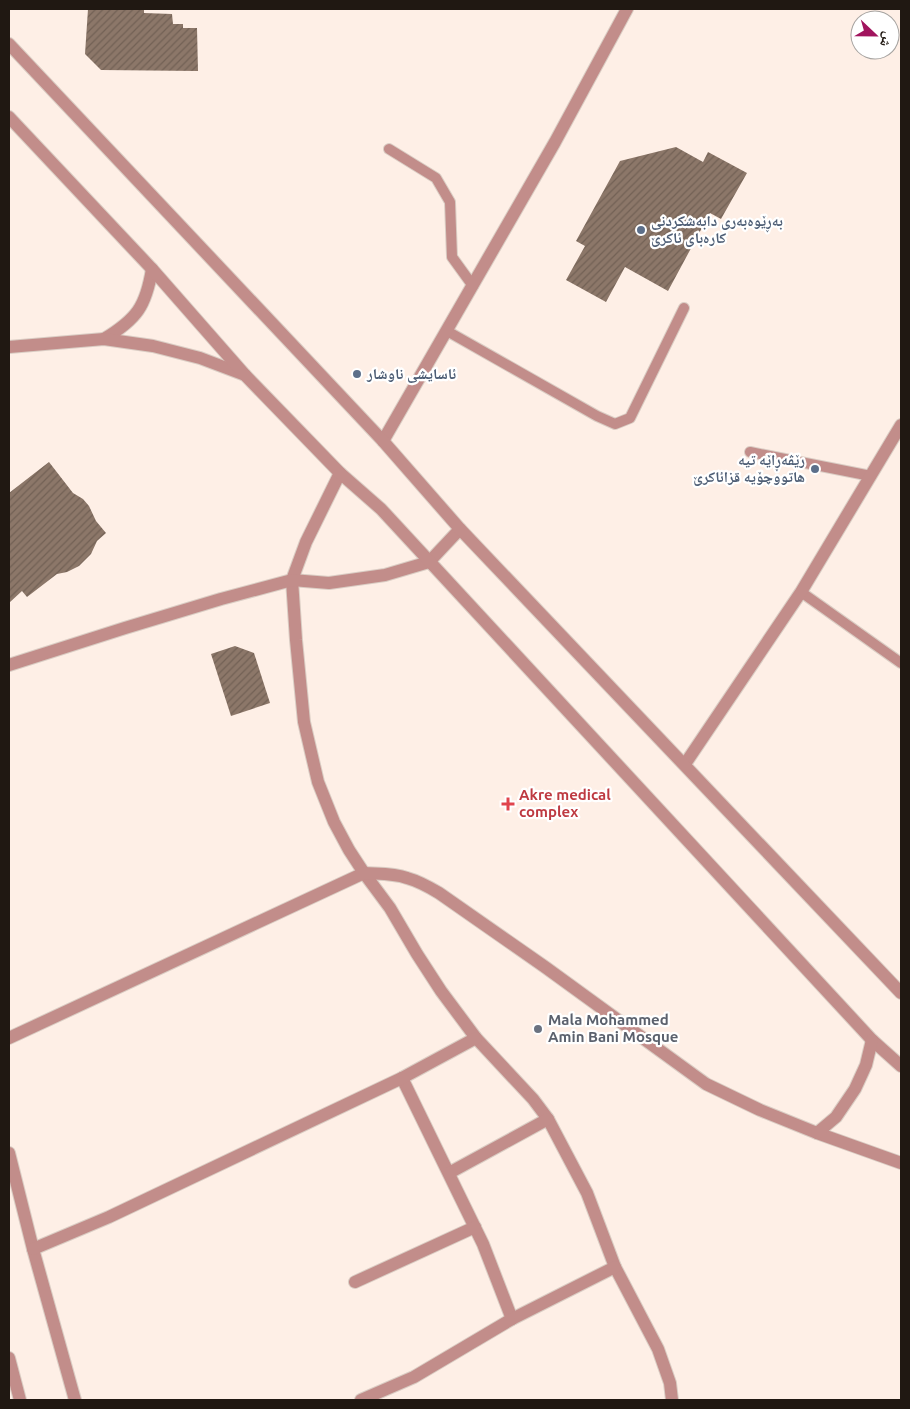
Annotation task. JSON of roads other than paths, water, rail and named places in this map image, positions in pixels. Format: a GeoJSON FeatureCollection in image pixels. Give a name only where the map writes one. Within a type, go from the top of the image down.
{"type":"FeatureCollection","features":[{"type":"Feature","properties":{"kind":"street"},"geometry":{"type":"LineString","coordinates":[[383,441],[555,142],[626,9]]}},
{"type":"Feature","properties":{"kind":"street"},"geometry":{"type":"LineString","coordinates":[[9,44],[383,441],[460,529],[901,993]]}},
{"type":"Feature","properties":{"kind":"street"},"geometry":{"type":"LineString","coordinates":[[9,117],[152,269],[245,375],[340,473],[381,509],[872,1040],[901,1066]]}},
{"type":"Feature","properties":{"kind":"street"},"geometry":{"type":"LineString","coordinates":[[104,339],[124,327],[138,311],[148,291],[152,269]]}},
{"type":"Feature","properties":{"kind":"street"},"geometry":{"type":"LineString","coordinates":[[9,347],[104,339],[152,346],[200,358],[245,375]]}},
{"type":"Feature","properties":{"kind":"street"},"geometry":{"type":"LineString","coordinates":[[685,764],[801,592],[901,425]]}},
{"type":"Feature","properties":{"kind":"street"},"geometry":{"type":"LineString","coordinates":[[340,473],[306,542],[292,580],[304,722],[316,773],[334,822],[349,850],[390,908],[441,991],[476,1038],[533,1099],[548,1119],[587,1194],[616,1267],[658,1350],[670,1383],[672,1400]]}},
{"type":"Feature","properties":{"kind":"street"},"geometry":{"type":"LineString","coordinates":[[9,665],[221,599],[292,580],[329,583],[384,576],[429,562],[460,529]]}},
{"type":"Feature","properties":{"kind":"street"},"geometry":{"type":"LineString","coordinates":[[9,1038],[364,873],[406,877],[439,893],[706,1084],[760,1110],[901,1163]]}},
{"type":"Feature","properties":{"kind":"street"},"geometry":{"type":"LineString","coordinates":[[33,1250],[402,1078],[476,1038]]}},
{"type":"Feature","properties":{"kind":"street"},"geometry":{"type":"LineString","coordinates":[[817,1133],[836,1117],[855,1089],[866,1065],[872,1040]]}},
{"type":"Feature","properties":{"kind":"street"},"geometry":{"type":"LineString","coordinates":[[402,1078],[483,1244],[512,1319]]}},
{"type":"Feature","properties":{"kind":"street"},"geometry":{"type":"LineString","coordinates":[[449,1173],[548,1119]]}},
{"type":"Feature","properties":{"kind":"street"},"geometry":{"type":"LineString","coordinates":[[9,1152],[33,1250],[75,1400]]}},
{"type":"Feature","properties":{"kind":"street"},"geometry":{"type":"LineString","coordinates":[[355,1282],[475,1227]]}},
{"type":"Feature","properties":{"kind":"street"},"geometry":{"type":"LineString","coordinates":[[361,1400],[414,1377],[512,1319],[616,1267]]}},
{"type":"Feature","properties":{"kind":"street"},"geometry":{"type":"LineString","coordinates":[[9,1358],[20,1400]]}},
{"type":"Feature","properties":{"kind":"lane"},"geometry":{"type":"LineString","coordinates":[[389,149],[436,178],[450,202],[452,257],[472,286]]}},
{"type":"Feature","properties":{"kind":"lane"},"geometry":{"type":"LineString","coordinates":[[446,331],[588,411],[615,424],[630,418],[684,308]]}},
{"type":"Feature","properties":{"kind":"lane"},"geometry":{"type":"LineString","coordinates":[[750,452],[871,476]]}},
{"type":"Feature","properties":{"kind":"lane"},"geometry":{"type":"LineString","coordinates":[[801,592],[901,663]]}},
{"type":"Feature","properties":{"kind":"place","name":"بەڕێوەبەری دابەشکردنی کارەبای ئاکرێ"},"geometry":{"type":"Point","coordinates":[641,230]}},
{"type":"Feature","properties":{"kind":"place","name":"ئاسايشى ناوشار"},"geometry":{"type":"Point","coordinates":[357,374]}},
{"type":"Feature","properties":{"kind":"place","name":"رێڤەڕاێە تیە هاتووچۆیە قزائاکرێ"},"geometry":{"type":"Point","coordinates":[815,469]}},
{"type":"Feature","properties":{"kind":"place","name":"Akre medical complex"},"geometry":{"type":"Point","coordinates":[508,804]}},
{"type":"Feature","properties":{"kind":"place","name":"Mala Mohammed Amin Bani Mosque"},"geometry":{"type":"Point","coordinates":[538,1029]}}]}
